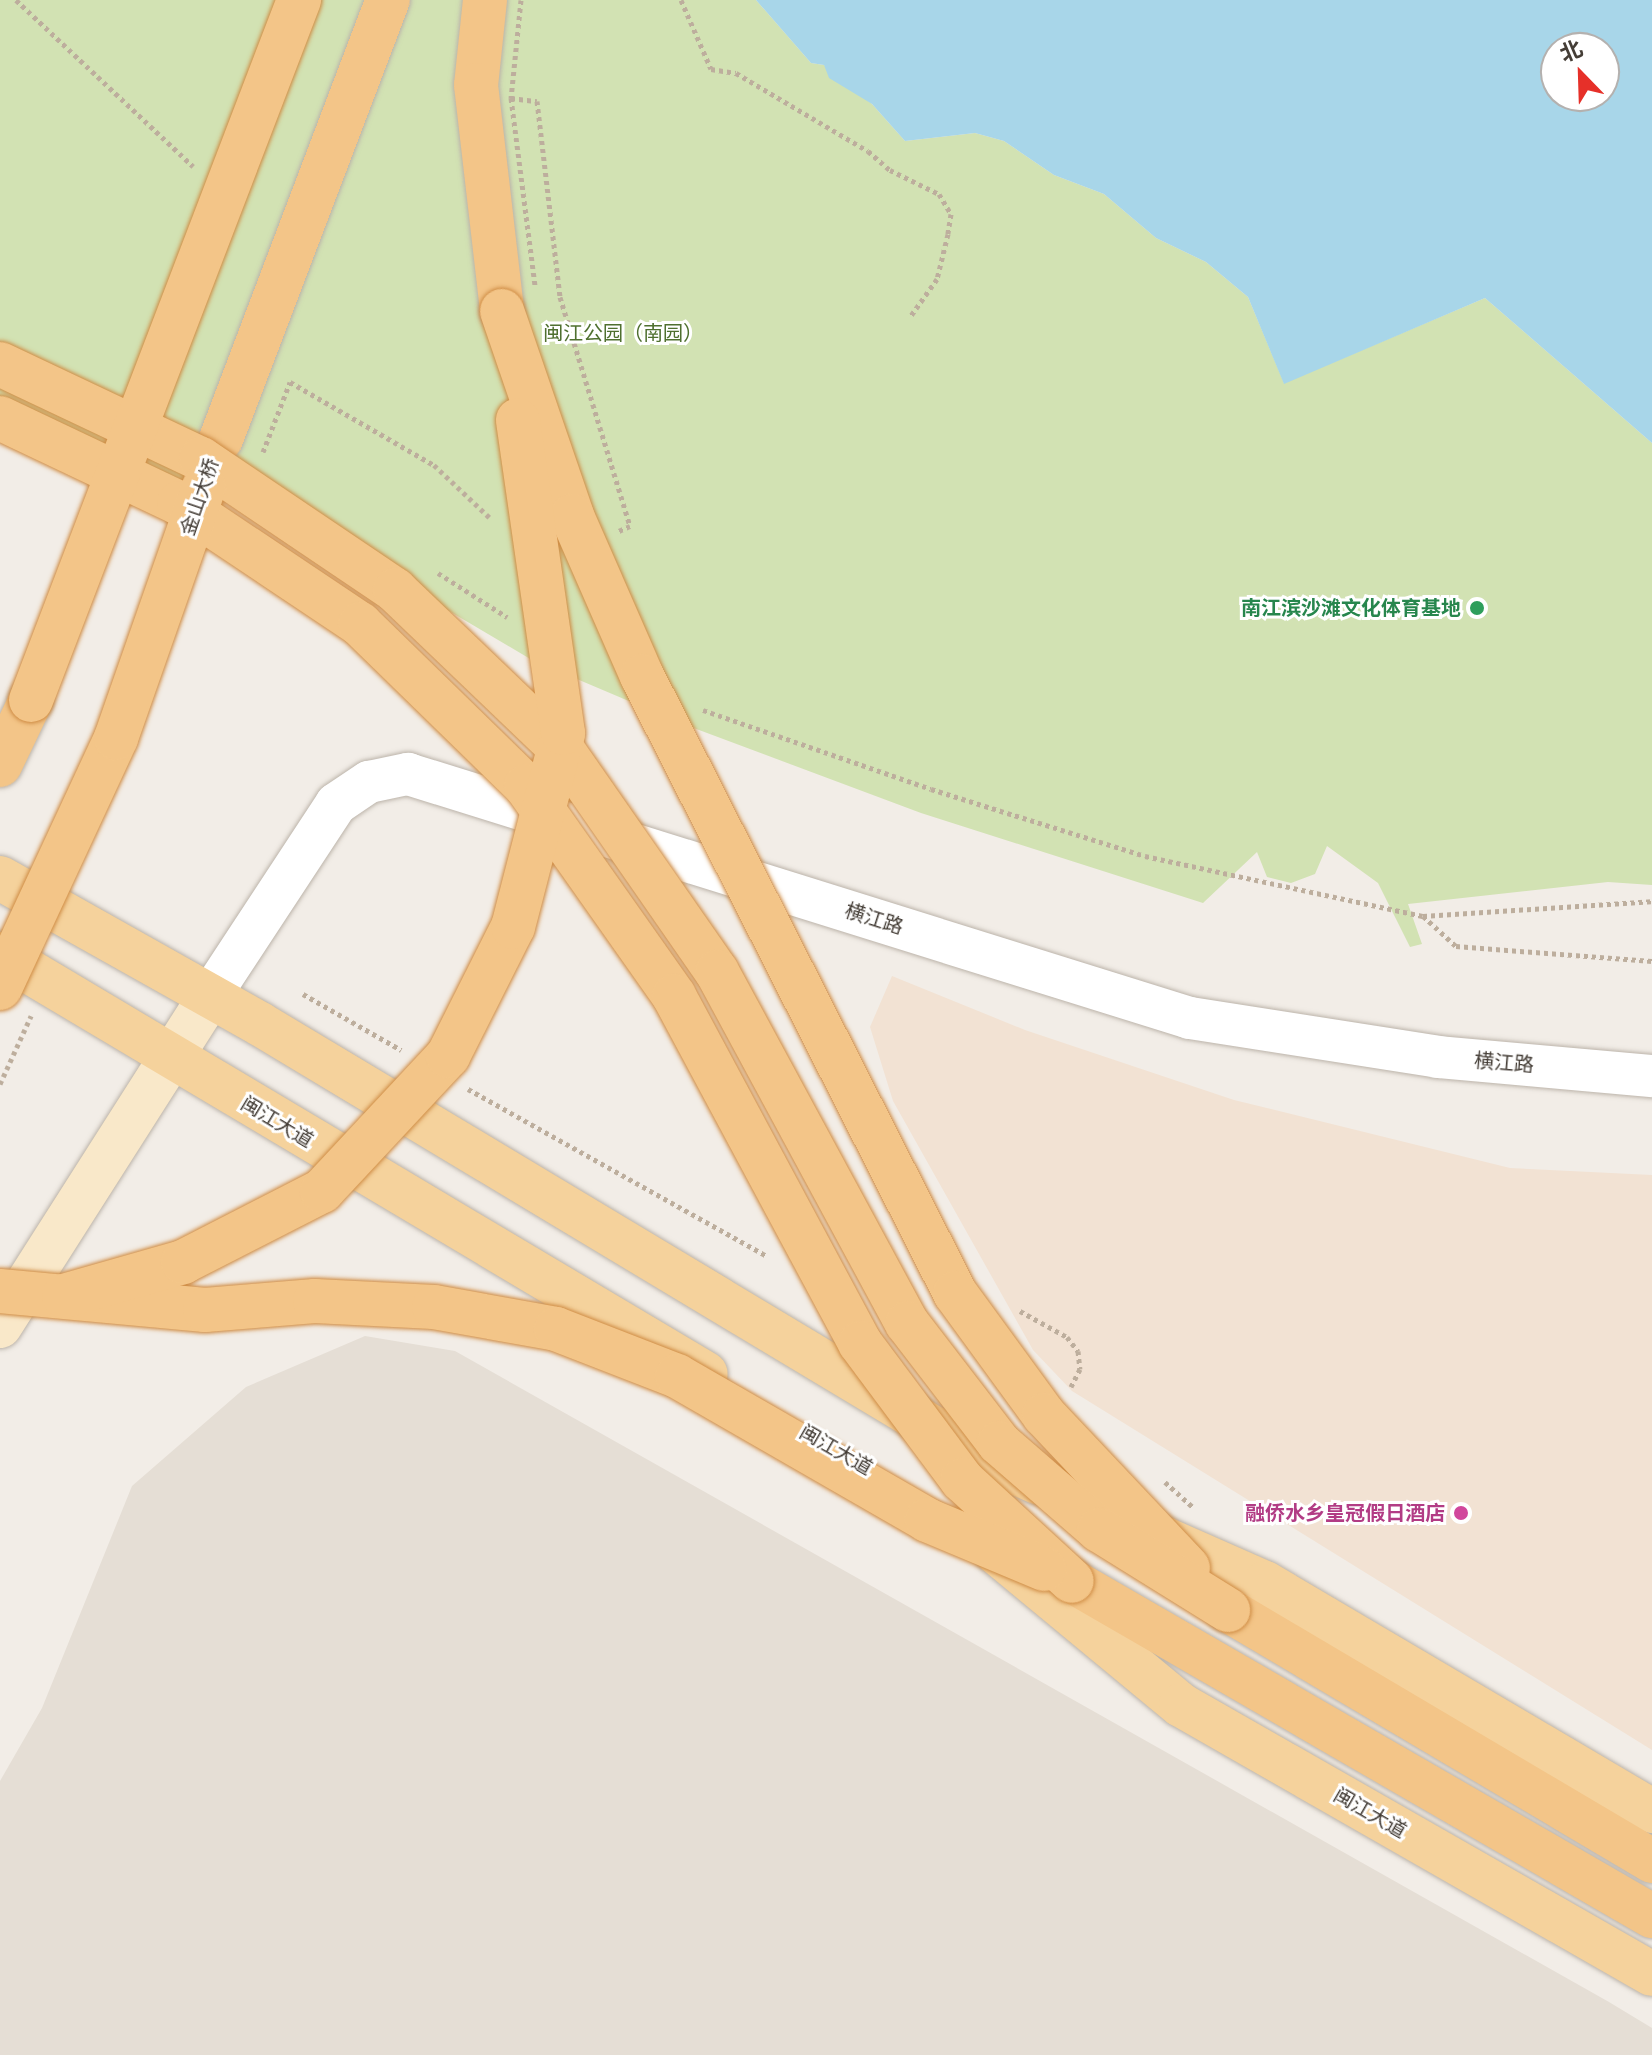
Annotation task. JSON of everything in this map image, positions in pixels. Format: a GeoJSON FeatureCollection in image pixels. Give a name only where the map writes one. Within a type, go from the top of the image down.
{"type":"FeatureCollection","features":[{"type":"Feature","properties":{"kind":"highway"},"geometry":{"type":"LineString","coordinates":[[0,765],[31,700],[299,0]]}},
{"type":"Feature","properties":{"kind":"highway","name":"金山大桥"},"geometry":{"type":"LineString","coordinates":[[0,988],[116,738],[221,439],[388,0]]}},
{"type":"Feature","properties":{"kind":"highway"},"geometry":{"type":"LineString","coordinates":[[485,0],[476,85],[518,300],[572,516],[642,676],[955,1293],[1044,1415],[1228,1610]]}},
{"type":"Feature","properties":{"kind":"highway"},"geometry":{"type":"LineString","coordinates":[[64,1296],[183,1262],[322,1191],[448,1056],[513,927],[563,733],[518,300]]}},
{"type":"Feature","properties":{"kind":"highway"},"geometry":{"type":"LineString","coordinates":[[0,364],[201,459],[382,581],[564,752],[717,972],[907,1323],[999,1443],[1099,1530],[1652,1861]]}},
{"type":"Feature","properties":{"kind":"highway"},"geometry":{"type":"LineString","coordinates":[[0,418],[179,503],[360,624],[526,786],[674,996],[860,1343],[962,1480],[1072,1581]]}},
{"type":"Feature","properties":{"kind":"highway"},"geometry":{"type":"LineString","coordinates":[[0,745],[31,700]]}},
{"type":"Feature","properties":{"kind":"highway"},"geometry":{"type":"LineString","coordinates":[[0,1291],[205,1310],[315,1301],[434,1307],[556,1329],[677,1376],[927,1520],[1072,1581],[1652,1916]]}},
{"type":"Feature","properties":{"kind":"main road"},"geometry":{"type":"LineString","coordinates":[[0,878],[210,996],[985,1459],[1265,1583],[1652,1811]]}},
{"type":"Feature","properties":{"kind":"main road","name":"闽江大道"},"geometry":{"type":"LineString","coordinates":[[0,954],[953,1517],[1181,1705],[1652,1974]]}},
{"type":"Feature","properties":{"kind":"main road"},"geometry":{"type":"LineString","coordinates":[[0,1326],[210,996]]}},
{"type":"Feature","properties":{"kind":"street","name":"横江路"},"geometry":{"type":"LineString","coordinates":[[210,996],[336,804],[369,782],[408,774],[1190,1018],[1438,1057],[1652,1076]]}},
{"type":"Feature","properties":{"kind":"path"},"geometry":{"type":"LineString","coordinates":[[16,0],[205,177]]}},
{"type":"Feature","properties":{"kind":"path"},"geometry":{"type":"LineString","coordinates":[[681,0],[711,69],[736,73],[868,151],[890,170],[939,194],[951,214],[948,234],[937,279],[910,317]]}},
{"type":"Feature","properties":{"kind":"path"},"geometry":{"type":"LineString","coordinates":[[511,98],[518,300]]}},
{"type":"Feature","properties":{"kind":"path"},"geometry":{"type":"LineString","coordinates":[[612,529],[618,543]]}},
{"type":"Feature","properties":{"kind":"path"},"geometry":{"type":"LineString","coordinates":[[427,566],[513,621]]}},
{"type":"Feature","properties":{"kind":"path"},"geometry":{"type":"LineString","coordinates":[[698,722],[694,708],[931,789],[1145,856],[1423,916],[1652,901]]}},
{"type":"Feature","properties":{"kind":"path"},"geometry":{"type":"LineString","coordinates":[[1423,916],[1456,946],[1652,961]]}},
{"type":"Feature","properties":{"kind":"path"},"geometry":{"type":"LineString","coordinates":[[1008,1302],[1067,1337],[1078,1351],[1080,1369],[1069,1391]]}},
{"type":"Feature","properties":{"kind":"shaded area"},"geometry":{"type":"Polygon","coordinates":[[[892,976],[1025,1030],[1234,1100],[1510,1168],[1652,1175],[1652,1750],[1072,1391],[1033,1350],[893,1101],[870,1027],[892,976]]]}},
{"type":"Feature","properties":{"kind":"shaded area"},"geometry":{"type":"Polygon","coordinates":[[[365,1336],[455,1351],[1609,2002],[1652,2028],[1652,2055],[0,2055],[0,1781],[42,1708],[132,1486],[246,1387],[365,1336]]]}},
{"type":"Feature","properties":{"kind":"green space","name":"闽江公园（南园）"},"geometry":{"type":"Polygon","coordinates":[[[0,0],[756,0],[811,63],[824,65],[872,104],[905,141],[975,133],[1004,141],[1054,175],[1104,194],[1156,238],[1206,262],[1248,297],[1284,383],[1485,298],[1652,443],[1652,885],[1608,882],[1408,904],[1422,944],[1410,947],[1378,883],[1327,846],[1315,874],[1291,883],[1267,877],[1257,852],[1203,903],[921,813],[683,724],[532,660],[290,517],[0,426],[0,0]]]}},
{"type":"Feature","properties":{"kind":"water"},"geometry":{"type":"Polygon","coordinates":[[[756,0],[1652,0],[1652,443],[1485,298],[1284,384],[1248,297],[1206,262],[1156,238],[1104,194],[1054,175],[1004,141],[975,133],[905,141],[872,104],[829,78],[824,65],[811,63],[756,0]]]}},
{"type":"Feature","properties":{"kind":"place","name":"南江滨沙滩文化体育基地"},"geometry":{"type":"Point","coordinates":[1477,608]}},
{"type":"Feature","properties":{"kind":"place","name":"融侨水乡皇冠假日酒店"},"geometry":{"type":"Point","coordinates":[1461,1513]}}]}
